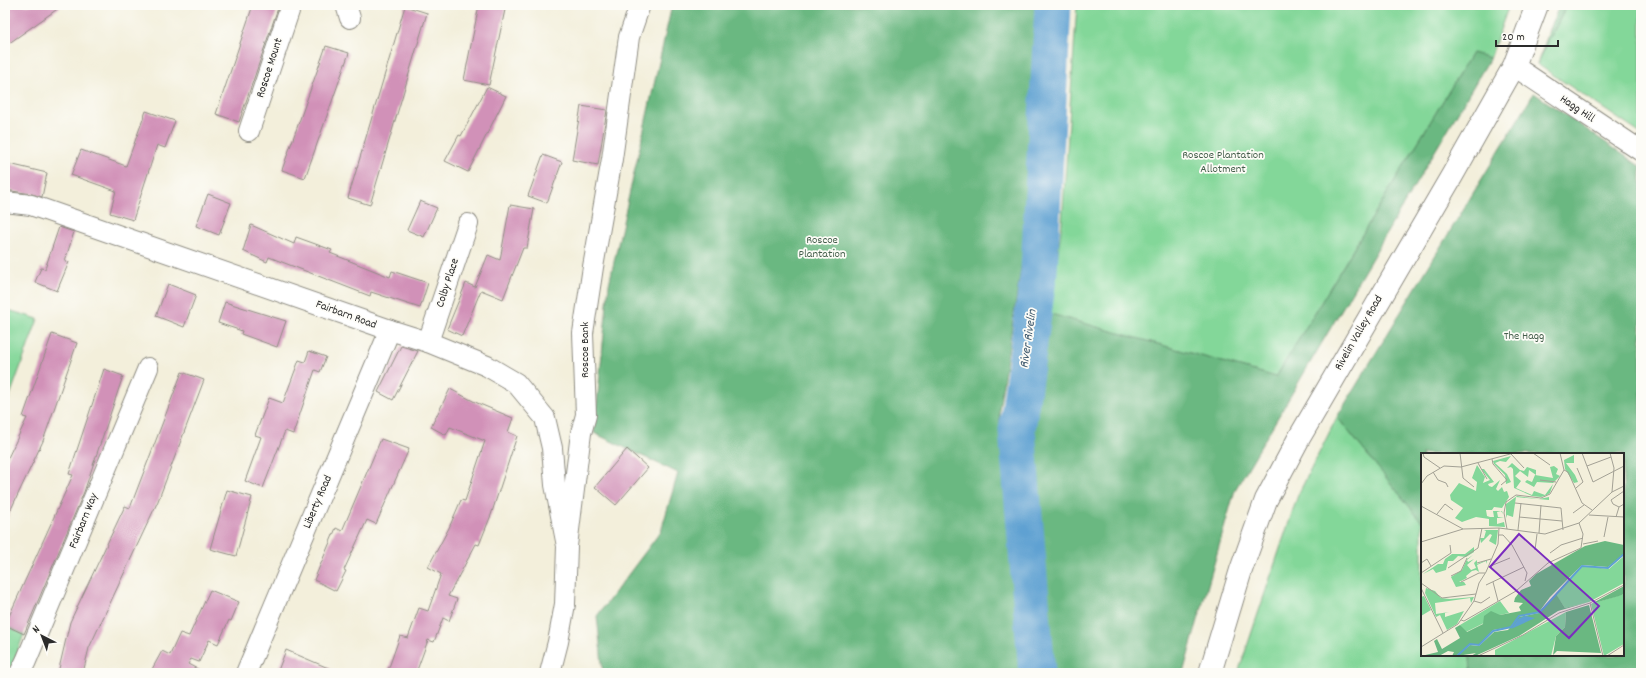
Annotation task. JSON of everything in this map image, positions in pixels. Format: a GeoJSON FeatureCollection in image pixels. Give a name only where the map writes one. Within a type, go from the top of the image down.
{"type":"FeatureCollection","features":[{"type":"Feature","properties":{"kind":"main road","name":"Rivelin Valley Road"},"geometry":{"type":"LineString","coordinates":[[1210,673],[1241,570],[1266,500],[1299,438],[1453,174],[1514,66],[1537,5]]}},
{"type":"Feature","properties":{"kind":"street","name":"Roscoe Mount"},"geometry":{"type":"LineString","coordinates":[[249,131],[291,5]]}},
{"type":"Feature","properties":{"kind":"street","name":"Roscoe Bank"},"geometry":{"type":"LineString","coordinates":[[550,673],[558,642],[565,604],[567,546],[582,433],[586,416],[583,333],[612,159],[629,37],[640,5]]}},
{"type":"Feature","properties":{"kind":"street","name":"Hagg Hill"},"geometry":{"type":"LineString","coordinates":[[1514,66],[1641,152]]}},
{"type":"Feature","properties":{"kind":"street","name":"Fairbarn Road"},"geometry":{"type":"LineString","coordinates":[[5,202],[31,205],[428,342],[487,366],[516,383],[545,418],[552,448],[555,486],[567,546]]}},
{"type":"Feature","properties":{"kind":"street","name":"Colby Place"},"geometry":{"type":"LineString","coordinates":[[428,342],[468,224]]}},
{"type":"Feature","properties":{"kind":"street","name":"Liberty Road"},"geometry":{"type":"LineString","coordinates":[[246,673],[390,330]]}},
{"type":"Feature","properties":{"kind":"street","name":"Fairbarn Way"},"geometry":{"type":"LineString","coordinates":[[20,673],[148,368]]}},
{"type":"Feature","properties":{"kind":"green space","name":"Roscoe Plantation"},"geometry":{"type":"Polygon","coordinates":[[[672,5],[1037,5],[1032,78],[1026,236],[999,410],[1006,498],[1028,673],[603,673],[597,616],[661,531],[678,473],[594,433],[609,284],[672,5]]]}},
{"type":"Feature","properties":{"kind":"green space","name":"Roscoe Plantation Allotment"},"geometry":{"type":"Polygon","coordinates":[[[1077,5],[1509,5],[1490,58],[1472,53],[1276,377],[1050,314],[1062,222],[1077,5]]]}},
{"type":"Feature","properties":{"kind":"green space"},"geometry":{"type":"Polygon","coordinates":[[[1559,5],[1567,5],[1537,64],[1559,5]]]}},
{"type":"Feature","properties":{"kind":"green space"},"geometry":{"type":"Polygon","coordinates":[[[1567,5],[1641,5],[1641,134],[1537,64],[1567,5]]]}},
{"type":"Feature","properties":{"kind":"green space"},"geometry":{"type":"Polygon","coordinates":[[[1472,53],[1490,58],[1235,490],[1183,673],[1041,673],[1028,442],[1040,311],[1276,377],[1472,53]]]}},
{"type":"Feature","properties":{"kind":"green space","name":"The Hagg"},"geometry":{"type":"Polygon","coordinates":[[[1534,93],[1641,167],[1641,673],[1471,673],[1470,656],[1624,656],[1624,453],[1421,453],[1421,521],[1337,417],[1534,93]]]}},
{"type":"Feature","properties":{"kind":"green space"},"geometry":{"type":"Polygon","coordinates":[[[5,309],[38,319],[5,409],[5,309]]]}},
{"type":"Feature","properties":{"kind":"green space"},"geometry":{"type":"Polygon","coordinates":[[[1337,417],[1421,521],[1421,656],[1470,656],[1471,673],[1238,673],[1298,495],[1337,417]]]}},
{"type":"Feature","properties":{"kind":"green space"},"geometry":{"type":"Polygon","coordinates":[[[5,625],[24,634],[13,664],[5,672],[5,625]]]}},
{"type":"Feature","properties":{"kind":"building"},"geometry":{"type":"Polygon","coordinates":[[[5,5],[63,5],[5,46],[5,5]]]}},
{"type":"Feature","properties":{"kind":"building"},"geometry":{"type":"Polygon","coordinates":[[[253,5],[279,5],[239,122],[216,114],[253,5]]]}},
{"type":"Feature","properties":{"kind":"building"},"geometry":{"type":"Polygon","coordinates":[[[479,5],[506,5],[489,85],[464,80],[479,5]]]}},
{"type":"Feature","properties":{"kind":"building"},"geometry":{"type":"Polygon","coordinates":[[[405,6],[427,13],[370,205],[348,198],[405,6]]]}},
{"type":"Feature","properties":{"kind":"building"},"geometry":{"type":"Polygon","coordinates":[[[326,46],[349,53],[305,178],[282,170],[326,46]]]}},
{"type":"Feature","properties":{"kind":"building"},"geometry":{"type":"Polygon","coordinates":[[[487,87],[506,96],[468,172],[445,161],[459,135],[461,136],[487,87]]]}},
{"type":"Feature","properties":{"kind":"building"},"geometry":{"type":"Polygon","coordinates":[[[581,106],[607,110],[598,165],[572,160],[581,106]]]}},
{"type":"Feature","properties":{"kind":"building"},"geometry":{"type":"Polygon","coordinates":[[[146,111],[175,121],[165,148],[157,145],[133,220],[110,213],[116,191],[71,175],[81,150],[126,166],[146,111]]]}},
{"type":"Feature","properties":{"kind":"building"},"geometry":{"type":"Polygon","coordinates":[[[543,155],[562,162],[547,203],[528,196],[543,155]]]}},
{"type":"Feature","properties":{"kind":"building"},"geometry":{"type":"Polygon","coordinates":[[[5,163],[47,173],[42,197],[5,190],[5,163]]]}},
{"type":"Feature","properties":{"kind":"building"},"geometry":{"type":"Polygon","coordinates":[[[208,194],[231,203],[219,235],[196,226],[208,194]]]}},
{"type":"Feature","properties":{"kind":"building"},"geometry":{"type":"Polygon","coordinates":[[[420,201],[437,208],[424,237],[407,230],[420,201]]]}},
{"type":"Feature","properties":{"kind":"building"},"geometry":{"type":"Polygon","coordinates":[[[510,205],[534,209],[527,248],[523,248],[503,299],[481,290],[462,336],[447,329],[466,283],[475,287],[488,255],[500,260],[510,205]]]}},
{"type":"Feature","properties":{"kind":"building"},"geometry":{"type":"Polygon","coordinates":[[[251,225],[294,244],[296,237],[332,250],[330,253],[390,277],[392,271],[428,283],[420,308],[371,292],[370,296],[269,257],[267,262],[243,251],[251,225]]]}},
{"type":"Feature","properties":{"kind":"building"},"geometry":{"type":"Polygon","coordinates":[[[59,227],[74,232],[65,261],[69,262],[57,291],[35,282],[41,268],[45,269],[59,227]]]}},
{"type":"Feature","properties":{"kind":"building"},"geometry":{"type":"Polygon","coordinates":[[[168,284],[196,295],[184,327],[156,316],[168,284]]]}},
{"type":"Feature","properties":{"kind":"building"},"geometry":{"type":"Polygon","coordinates":[[[225,302],[286,321],[277,347],[241,334],[242,331],[218,323],[225,302]]]}},
{"type":"Feature","properties":{"kind":"building"},"geometry":{"type":"Polygon","coordinates":[[[52,334],[77,343],[43,441],[5,522],[5,464],[27,418],[23,417],[52,334]]]}},
{"type":"Feature","properties":{"kind":"building"},"geometry":{"type":"Polygon","coordinates":[[[401,346],[418,351],[393,400],[378,392],[401,346]]]}},
{"type":"Feature","properties":{"kind":"building"},"geometry":{"type":"Polygon","coordinates":[[[309,351],[326,357],[320,372],[315,370],[293,434],[285,431],[263,488],[245,481],[261,437],[255,435],[269,398],[283,403],[299,360],[305,362],[309,351]]]}},
{"type":"Feature","properties":{"kind":"building"},"geometry":{"type":"Polygon","coordinates":[[[104,369],[123,376],[84,492],[24,634],[5,625],[73,475],[69,474],[104,369]]]}},
{"type":"Feature","properties":{"kind":"building"},"geometry":{"type":"Polygon","coordinates":[[[182,372],[204,380],[158,501],[89,648],[83,673],[58,673],[70,622],[125,506],[130,508],[182,372]]]}},
{"type":"Feature","properties":{"kind":"building"},"geometry":{"type":"Polygon","coordinates":[[[450,389],[475,402],[513,418],[508,432],[517,436],[491,515],[479,545],[476,544],[448,596],[457,599],[449,621],[443,618],[434,642],[428,640],[416,673],[387,673],[400,636],[408,638],[419,608],[428,611],[441,574],[428,567],[449,528],[461,500],[465,501],[485,441],[450,427],[446,435],[431,427],[450,389]]]}},
{"type":"Feature","properties":{"kind":"building"},"geometry":{"type":"Polygon","coordinates":[[[381,439],[409,449],[376,524],[367,520],[336,591],[314,580],[336,528],[342,531],[381,439]]]}},
{"type":"Feature","properties":{"kind":"building"},"geometry":{"type":"Polygon","coordinates":[[[627,449],[648,468],[616,505],[595,487],[627,449]]]}},
{"type":"Feature","properties":{"kind":"building"},"geometry":{"type":"Polygon","coordinates":[[[227,490],[252,497],[236,556],[210,549],[227,490]]]}},
{"type":"Feature","properties":{"kind":"building"},"geometry":{"type":"Polygon","coordinates":[[[210,590],[239,602],[231,621],[229,620],[218,644],[209,640],[199,662],[191,659],[188,664],[205,673],[150,673],[162,651],[170,655],[180,633],[189,636],[210,590]]]}},
{"type":"Feature","properties":{"kind":"building"},"geometry":{"type":"Polygon","coordinates":[[[286,650],[340,673],[277,673],[286,650]]]}},
{"type":"Feature","properties":{"kind":"waterway","name":"River Rivelin"},"geometry":{"type":"LineString","coordinates":[[1037,673],[1017,430],[1039,271],[1053,5]]}}]}
